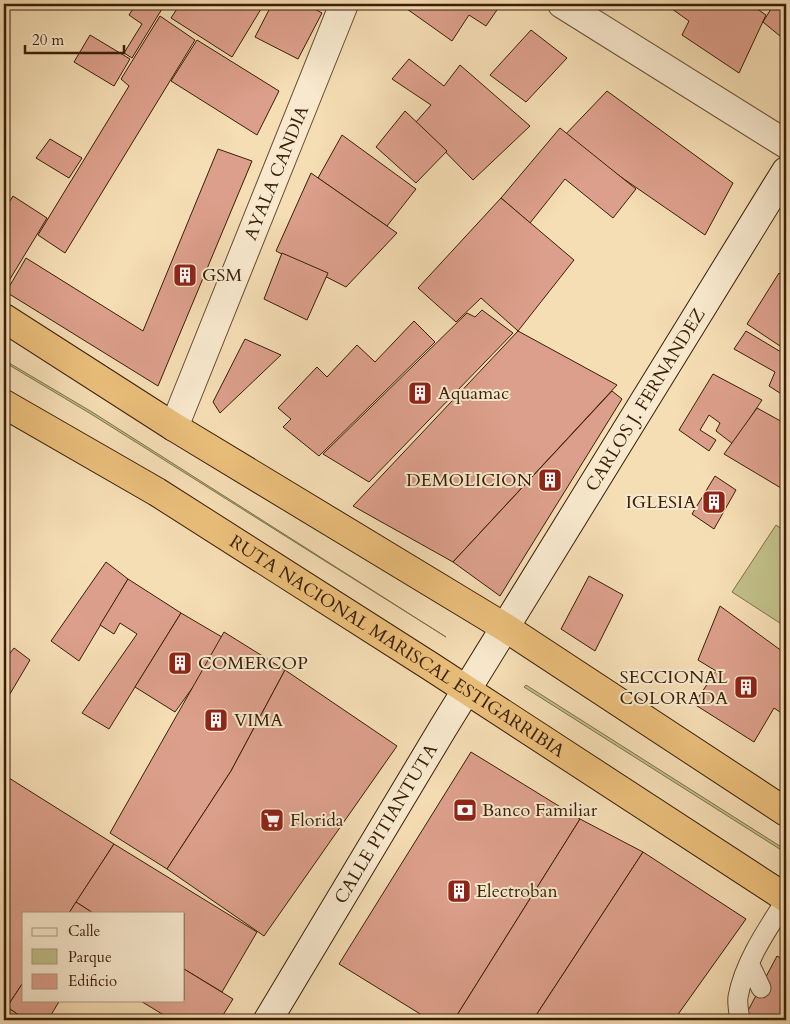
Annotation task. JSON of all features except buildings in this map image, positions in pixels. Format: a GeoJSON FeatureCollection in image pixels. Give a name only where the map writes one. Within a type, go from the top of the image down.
{"type":"FeatureCollection","features":[{"type":"Feature","properties":{"kind":"highway"},"geometry":{"type":"LineString","coordinates":[[4,318],[174,427],[506,628],[786,812]]}},
{"type":"Feature","properties":{"kind":"highway","name":"RUTA NACIONAL MARISCAL ESTIGARRIBIA"},"geometry":{"type":"LineString","coordinates":[[4,404],[157,492],[467,689],[786,899]]}},
{"type":"Feature","properties":{"kind":"street","name":"AYALA CANDIA"},"geometry":{"type":"LineString","coordinates":[[174,427],[344,4]]}},
{"type":"Feature","properties":{"kind":"street"},"geometry":{"type":"LineString","coordinates":[[562,4],[786,144]]}},
{"type":"Feature","properties":{"kind":"street","name":"CARLOS J. FERNANDEZ"},"geometry":{"type":"LineString","coordinates":[[506,628],[786,171]]}},
{"type":"Feature","properties":{"kind":"street","name":"CALLE PITIANTUTA"},"geometry":{"type":"LineString","coordinates":[[268,1020],[467,689],[506,628]]}},
{"type":"Feature","properties":{"kind":"lane"},"geometry":{"type":"LineString","coordinates":[[740,1020],[738,998],[750,965],[762,938],[786,899]]}},
{"type":"Feature","properties":{"kind":"lane"},"geometry":{"type":"LineString","coordinates":[[750,965],[761,988]]}},
{"type":"Feature","properties":{"kind":"green space"},"geometry":{"type":"Polygon","coordinates":[[[4,360],[92,412],[446,637],[91,414],[4,362],[4,360]]]}},
{"type":"Feature","properties":{"kind":"green space"},"geometry":{"type":"Polygon","coordinates":[[[776,525],[786,532],[786,627],[732,592],[776,525]]]}},
{"type":"Feature","properties":{"kind":"green space"},"geometry":{"type":"Polygon","coordinates":[[[526,685],[786,850],[786,853],[524,687],[526,685]]]}},
{"type":"Feature","properties":{"kind":"place","name":"GSM"},"geometry":{"type":"Point","coordinates":[185,275]}},
{"type":"Feature","properties":{"kind":"place","name":"Aquamac"},"geometry":{"type":"Point","coordinates":[420,393]}},
{"type":"Feature","properties":{"kind":"place","name":"DEMOLICION"},"geometry":{"type":"Point","coordinates":[550,480]}},
{"type":"Feature","properties":{"kind":"place","name":"IGLESIA"},"geometry":{"type":"Point","coordinates":[714,502]}},
{"type":"Feature","properties":{"kind":"place","name":"COMERCOP"},"geometry":{"type":"Point","coordinates":[180,663]}},
{"type":"Feature","properties":{"kind":"place","name":"SECCIONAL COLORADA"},"geometry":{"type":"Point","coordinates":[746,687]}},
{"type":"Feature","properties":{"kind":"place","name":"VIMA"},"geometry":{"type":"Point","coordinates":[216,720]}},
{"type":"Feature","properties":{"kind":"place","name":"Banco Familiar"},"geometry":{"type":"Point","coordinates":[465,810]}},
{"type":"Feature","properties":{"kind":"place","name":"Florida"},"geometry":{"type":"Point","coordinates":[272,820]}},
{"type":"Feature","properties":{"kind":"place","name":"Electroban"},"geometry":{"type":"Point","coordinates":[459,891]}}]}
